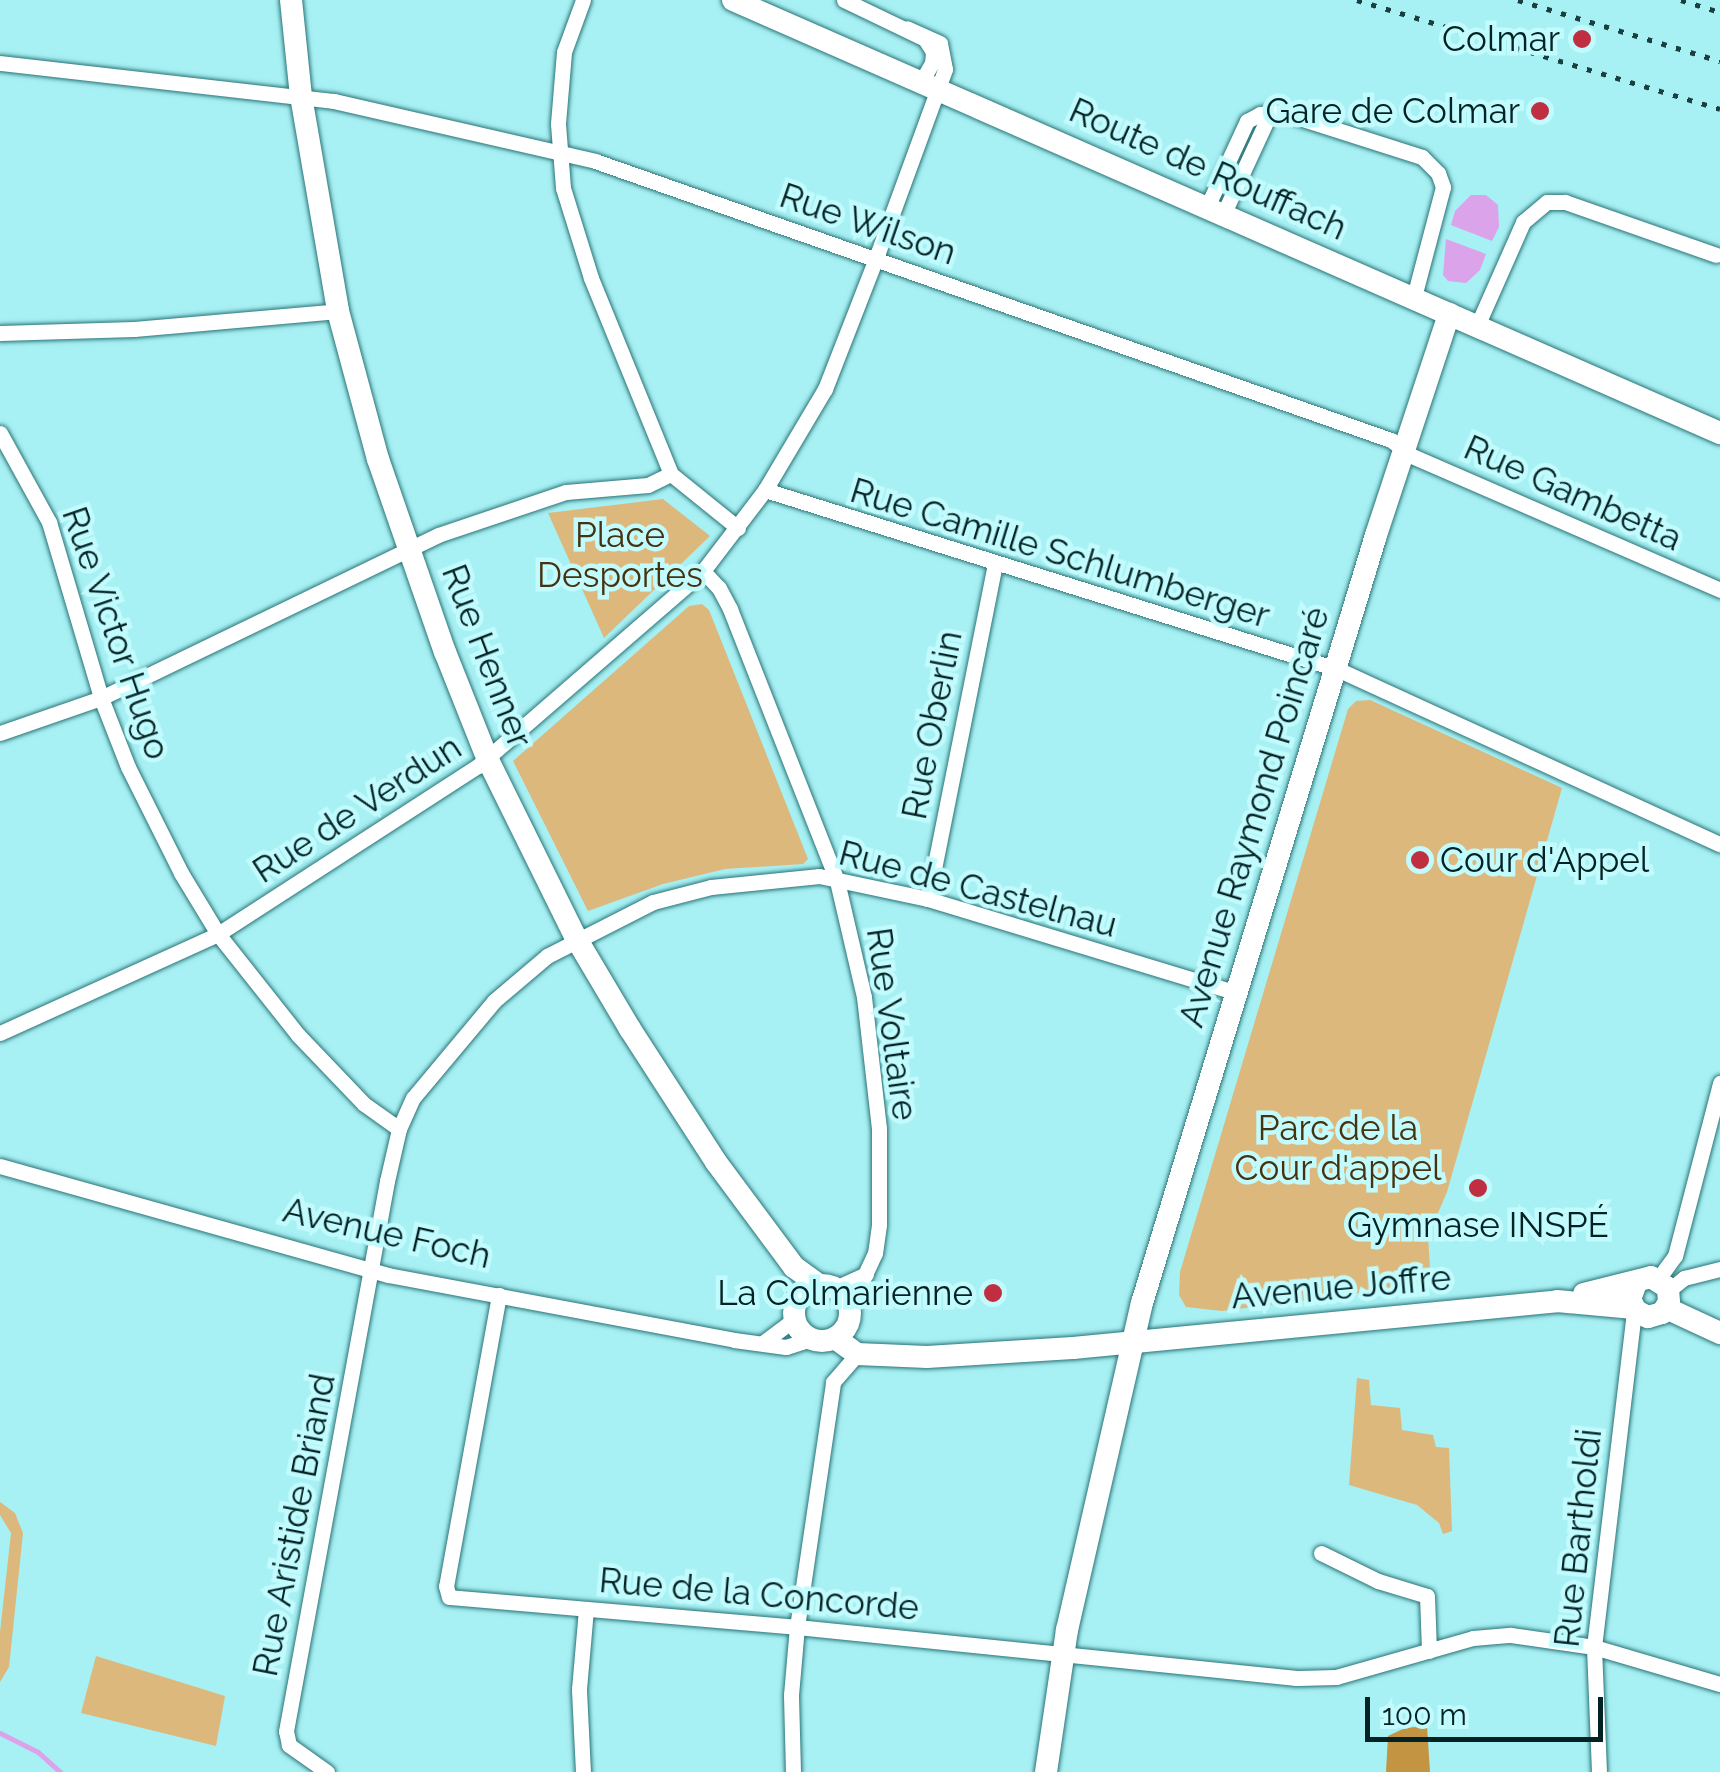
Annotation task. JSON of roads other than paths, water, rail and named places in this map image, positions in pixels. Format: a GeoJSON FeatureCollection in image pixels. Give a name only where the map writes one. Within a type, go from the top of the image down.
{"type":"FeatureCollection","features":[{"type":"Feature","properties":{"kind":"street","name":"Rue Henner"},"geometry":{"type":"LineString","coordinates":[[291,0],[301,96],[338,310],[378,459],[488,760],[576,938],[716,1162],[812,1297]]}},
{"type":"Feature","properties":{"kind":"street"},"geometry":{"type":"LineString","coordinates":[[583,0],[564,52],[559,154],[563,188],[590,278],[671,474],[738,528]]}},
{"type":"Feature","properties":{"kind":"street","name":"Route de Rouffach"},"geometry":{"type":"LineString","coordinates":[[733,0],[1448,314],[1479,320]]}},
{"type":"Feature","properties":{"kind":"street"},"geometry":{"type":"LineString","coordinates":[[844,0],[906,28],[938,51],[930,85]]}},
{"type":"Feature","properties":{"kind":"street","name":"Rue Wilson"},"geometry":{"type":"LineString","coordinates":[[0,63],[301,96],[595,161],[1404,448]]}},
{"type":"Feature","properties":{"kind":"street","name":"Rue de Verdun"},"geometry":{"type":"LineString","coordinates":[[0,1032],[218,934],[488,760],[703,571],[766,490],[825,390],[876,258],[930,85]]}},
{"type":"Feature","properties":{"kind":"street"},"geometry":{"type":"LineString","coordinates":[[1215,211],[1271,111],[1422,157],[1441,179],[1439,203],[1414,297]]}},
{"type":"Feature","properties":{"kind":"street"},"geometry":{"type":"LineString","coordinates":[[1479,320],[1523,222],[1547,202],[1566,202],[1716,255]]}},
{"type":"Feature","properties":{"kind":"street"},"geometry":{"type":"LineString","coordinates":[[0,333],[154,328],[338,310]]}},
{"type":"Feature","properties":{"kind":"street","name":"Avenue Raymond Poincaré"},"geometry":{"type":"LineString","coordinates":[[1046,1772],[1063,1653],[1132,1341],[1448,314]]}},
{"type":"Feature","properties":{"kind":"street"},"geometry":{"type":"LineString","coordinates":[[1479,320],[1720,420]]}},
{"type":"Feature","properties":{"kind":"street"},"geometry":{"type":"LineString","coordinates":[[1479,320],[1720,433]]}},
{"type":"Feature","properties":{"kind":"street","name":"Rue Victor Hugo"},"geometry":{"type":"LineString","coordinates":[[0,433],[50,522],[101,698],[157,829],[218,934],[298,1035],[364,1104],[400,1129]]}},
{"type":"Feature","properties":{"kind":"street","name":"Rue Gambetta"},"geometry":{"type":"LineString","coordinates":[[1404,448],[1412,456],[1720,590]]}},
{"type":"Feature","properties":{"kind":"street"},"geometry":{"type":"LineString","coordinates":[[0,733],[101,698],[408,549],[566,492],[648,485],[671,474]]}},
{"type":"Feature","properties":{"kind":"street","name":"Rue Camille Schlumberger"},"geometry":{"type":"LineString","coordinates":[[766,490],[1336,669],[1720,844]]}},
{"type":"Feature","properties":{"kind":"street","name":"Rue Oberlin"},"geometry":{"type":"LineString","coordinates":[[928,899],[995,564]]}},
{"type":"Feature","properties":{"kind":"street","name":"Rue Voltaire"},"geometry":{"type":"LineString","coordinates":[[703,571],[730,609],[837,881],[864,997],[879,1128],[879,1224],[875,1253],[844,1323]]}},
{"type":"Feature","properties":{"kind":"street","name":"Rue de Castelnau"},"geometry":{"type":"LineString","coordinates":[[370,1269],[400,1129],[413,1098],[494,1001],[576,938],[653,902],[712,887],[819,876],[928,899],[1237,993]]}},
{"type":"Feature","properties":{"kind":"street"},"geometry":{"type":"LineString","coordinates":[[1657,1290],[1675,1256],[1720,1083]]}},
{"type":"Feature","properties":{"kind":"street","name":"Avenue Foch"},"geometry":{"type":"LineString","coordinates":[[0,1166],[370,1269],[734,1340],[786,1346],[810,1339]]}},
{"type":"Feature","properties":{"kind":"street","name":"Rue Aristide Briand"},"geometry":{"type":"LineString","coordinates":[[328,1772],[289,1745],[286,1731],[370,1269]]}},
{"type":"Feature","properties":{"kind":"street"},"geometry":{"type":"LineString","coordinates":[[1636,1311],[1630,1292],[1657,1290],[1720,1269]]}},
{"type":"Feature","properties":{"kind":"street"},"geometry":{"type":"LineString","coordinates":[[764,1342],[812,1297],[866,1274]]}},
{"type":"Feature","properties":{"kind":"street"},"geometry":{"type":"LineString","coordinates":[[1657,1290],[1720,1333]]}},
{"type":"Feature","properties":{"kind":"street","name":"Avenue Joffre"},"geometry":{"type":"LineString","coordinates":[[1132,1341],[1657,1290],[1655,1316],[1557,1301]]}},
{"type":"Feature","properties":{"kind":"street","name":"Rue de la Concorde"},"geometry":{"type":"LineString","coordinates":[[499,1294],[446,1586],[449,1597],[797,1626],[1296,1678],[1336,1677],[1473,1638],[1510,1635],[1594,1646],[1720,1684]]}},
{"type":"Feature","properties":{"kind":"street"},"geometry":{"type":"LineString","coordinates":[[812,1297],[844,1323],[866,1354]]}},
{"type":"Feature","properties":{"kind":"street"},"geometry":{"type":"LineString","coordinates":[[812,1297],[810,1339],[844,1323]]}},
{"type":"Feature","properties":{"kind":"street","name":"Rue Bartholdi"},"geometry":{"type":"LineString","coordinates":[[1599,1772],[1594,1646],[1636,1311]]}},
{"type":"Feature","properties":{"kind":"street"},"geometry":{"type":"LineString","coordinates":[[793,1772],[791,1695],[797,1626],[833,1382],[866,1354],[926,1357],[1132,1341]]}},
{"type":"Feature","properties":{"kind":"street"},"geometry":{"type":"LineString","coordinates":[[1321,1553],[1378,1581],[1427,1596],[1429,1650]]}},
{"type":"Feature","properties":{"kind":"street"},"geometry":{"type":"LineString","coordinates":[[583,1772],[579,1688],[586,1608]]}},
{"type":"Feature","properties":{"kind":"waterway"},"geometry":{"type":"LineString","coordinates":[[0,1733],[38,1752],[60,1772]]}},
{"type":"Feature","properties":{"kind":"railway"},"geometry":{"type":"LineString","coordinates":[[1357,0],[1720,109]]}},
{"type":"Feature","properties":{"kind":"railway"},"geometry":{"type":"LineString","coordinates":[[1518,0],[1720,61]]}},
{"type":"Feature","properties":{"kind":"railway"},"geometry":{"type":"LineString","coordinates":[[1681,0],[1720,12]]}},
{"type":"Feature","properties":{"kind":"place","name":"Colmar"},"geometry":{"type":"Point","coordinates":[1582,39]}},
{"type":"Feature","properties":{"kind":"place","name":"Gare de Colmar"},"geometry":{"type":"Point","coordinates":[1540,111]}},
{"type":"Feature","properties":{"kind":"place","name":"Cour d'Appel"},"geometry":{"type":"Point","coordinates":[1420,860]}},
{"type":"Feature","properties":{"kind":"place","name":"Gymnase INSPÉ"},"geometry":{"type":"Point","coordinates":[1478,1188]}},
{"type":"Feature","properties":{"kind":"place","name":"La Colmarienne"},"geometry":{"type":"Point","coordinates":[993,1293]}},
{"type":"Feature","properties":{"kind":"park label","name":"Place Desportes"},"geometry":{"type":"Point","coordinates":[620,555]}},
{"type":"Feature","properties":{"kind":"park label","name":"Parc de la Cour d'appel"},"geometry":{"type":"Point","coordinates":[1338,1148]}}]}
